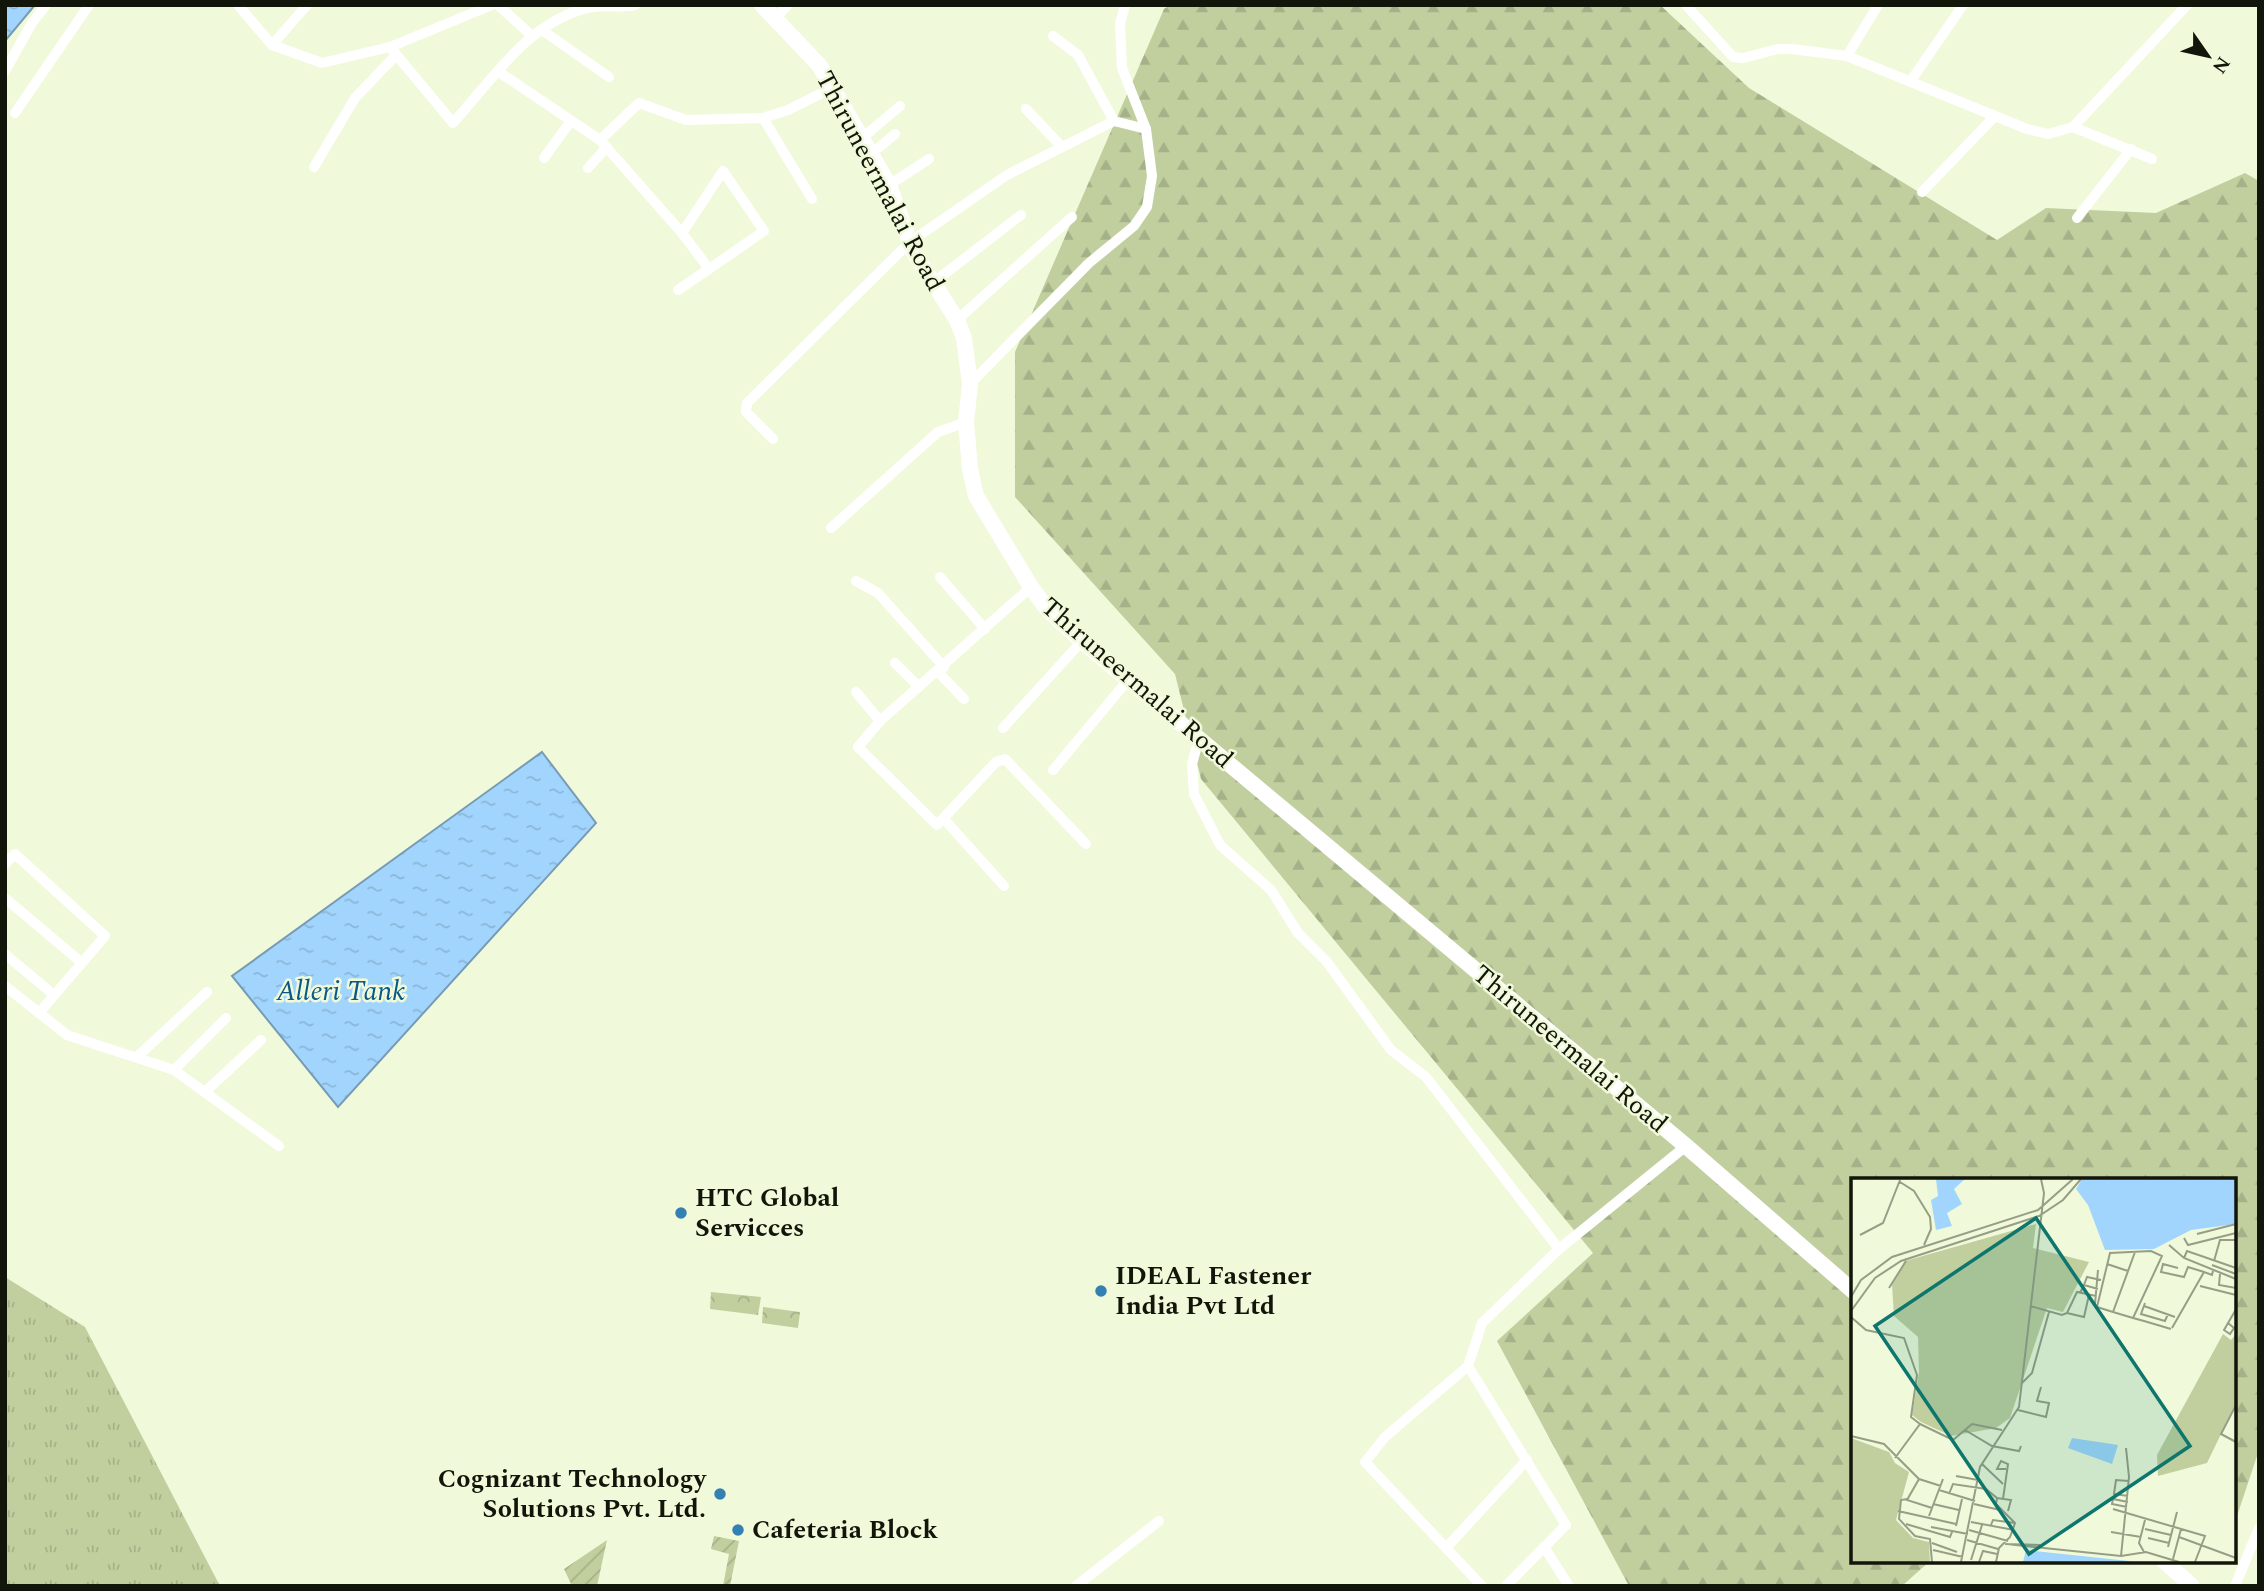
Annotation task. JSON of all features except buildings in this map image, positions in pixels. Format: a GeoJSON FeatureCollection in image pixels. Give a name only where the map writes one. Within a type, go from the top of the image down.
{"type":"FeatureCollection","features":[{"type":"Feature","properties":{"kind":"street"},"geometry":{"type":"LineString","coordinates":[[5,71],[32,23],[46,5]]}},
{"type":"Feature","properties":{"kind":"street"},"geometry":{"type":"LineString","coordinates":[[15,113],[89,5]]}},
{"type":"Feature","properties":{"kind":"street"},"geometry":{"type":"LineString","coordinates":[[238,5],[272,45],[322,63],[393,51],[492,5]]}},
{"type":"Feature","properties":{"kind":"street"},"geometry":{"type":"LineString","coordinates":[[272,45],[307,5]]}},
{"type":"Feature","properties":{"kind":"street"},"geometry":{"type":"LineString","coordinates":[[498,5],[609,77]]}},
{"type":"Feature","properties":{"kind":"street"},"geometry":{"type":"LineString","coordinates":[[393,51],[453,123],[536,32],[557,19],[593,7],[635,5]]}},
{"type":"Feature","properties":{"kind":"street","name":"Thiruneermalai Road"},"geometry":{"type":"LineString","coordinates":[[762,5],[819,65],[889,186],[910,242],[957,320],[964,338],[970,384],[966,422],[970,469],[976,496],[1031,587],[1047,608],[1128,680],[1686,1146],[1851,1289]]}},
{"type":"Feature","properties":{"kind":"street"},"geometry":{"type":"LineString","coordinates":[[776,17],[788,5]]}},
{"type":"Feature","properties":{"kind":"street"},"geometry":{"type":"LineString","coordinates":[[970,384],[1089,263],[1134,226],[1147,206],[1152,176],[1146,129],[1122,68],[1121,24],[1125,5]]}},
{"type":"Feature","properties":{"kind":"street"},"geometry":{"type":"LineString","coordinates":[[1686,5],[1733,57],[1743,58],[1778,49],[1847,56],[1995,116],[2048,134],[2073,127],[2187,5]]}},
{"type":"Feature","properties":{"kind":"street"},"geometry":{"type":"LineString","coordinates":[[1847,56],[1878,5]]}},
{"type":"Feature","properties":{"kind":"street"},"geometry":{"type":"LineString","coordinates":[[1910,82],[1963,5]]}},
{"type":"Feature","properties":{"kind":"street"},"geometry":{"type":"LineString","coordinates":[[1053,36],[1078,55],[1114,121]]}},
{"type":"Feature","properties":{"kind":"street"},"geometry":{"type":"LineString","coordinates":[[314,167],[355,97],[393,51]]}},
{"type":"Feature","properties":{"kind":"street"},"geometry":{"type":"LineString","coordinates":[[499,72],[604,144],[682,233],[709,269]]}},
{"type":"Feature","properties":{"kind":"street"},"geometry":{"type":"LineString","coordinates":[[588,167],[639,103],[686,120],[763,118],[788,110],[832,88]]}},
{"type":"Feature","properties":{"kind":"street"},"geometry":{"type":"LineString","coordinates":[[861,139],[900,106]]}},
{"type":"Feature","properties":{"kind":"street"},"geometry":{"type":"LineString","coordinates":[[1026,109],[1061,146]]}},
{"type":"Feature","properties":{"kind":"street"},"geometry":{"type":"LineString","coordinates":[[1922,192],[1995,116]]}},
{"type":"Feature","properties":{"kind":"street"},"geometry":{"type":"LineString","coordinates":[[763,118],[812,198]]}},
{"type":"Feature","properties":{"kind":"street"},"geometry":{"type":"LineString","coordinates":[[774,439],[746,412],[747,403],[910,242],[1007,175],[1061,146],[1114,121],[1146,129]]}},
{"type":"Feature","properties":{"kind":"street"},"geometry":{"type":"LineString","coordinates":[[544,158],[570,122]]}},
{"type":"Feature","properties":{"kind":"street"},"geometry":{"type":"LineString","coordinates":[[2073,127],[2152,159]]}},
{"type":"Feature","properties":{"kind":"street"},"geometry":{"type":"LineString","coordinates":[[870,155],[895,134]]}},
{"type":"Feature","properties":{"kind":"street"},"geometry":{"type":"LineString","coordinates":[[2077,218],[2131,149]]}},
{"type":"Feature","properties":{"kind":"street"},"geometry":{"type":"LineString","coordinates":[[889,186],[929,159]]}},
{"type":"Feature","properties":{"kind":"street"},"geometry":{"type":"LineString","coordinates":[[678,290],[764,231],[723,171],[682,233]]}},
{"type":"Feature","properties":{"kind":"street"},"geometry":{"type":"LineString","coordinates":[[934,282],[1021,215]]}},
{"type":"Feature","properties":{"kind":"street"},"geometry":{"type":"LineString","coordinates":[[957,320],[1072,217]]}},
{"type":"Feature","properties":{"kind":"street"},"geometry":{"type":"LineString","coordinates":[[831,528],[938,432],[966,422]]}},
{"type":"Feature","properties":{"kind":"street"},"geometry":{"type":"LineString","coordinates":[[940,577],[985,629]]}},
{"type":"Feature","properties":{"kind":"street"},"geometry":{"type":"LineString","coordinates":[[856,581],[878,593],[964,699]]}},
{"type":"Feature","properties":{"kind":"street"},"geometry":{"type":"LineString","coordinates":[[1031,587],[880,721],[859,742],[859,749],[934,824],[944,819],[996,762],[1005,759],[1086,844]]}},
{"type":"Feature","properties":{"kind":"street"},"geometry":{"type":"LineString","coordinates":[[1003,728],[1082,641]]}},
{"type":"Feature","properties":{"kind":"street"},"geometry":{"type":"LineString","coordinates":[[895,663],[919,687]]}},
{"type":"Feature","properties":{"kind":"street"},"geometry":{"type":"LineString","coordinates":[[1053,770],[1128,680]]}},
{"type":"Feature","properties":{"kind":"street"},"geometry":{"type":"LineString","coordinates":[[856,692],[880,721]]}},
{"type":"Feature","properties":{"kind":"street"},"geometry":{"type":"LineString","coordinates":[[1199,739],[1192,764],[1194,794],[1220,845],[1271,890],[1297,933],[1327,961],[1391,1050],[1426,1077],[1559,1249]]}},
{"type":"Feature","properties":{"kind":"street"},"geometry":{"type":"LineString","coordinates":[[944,819],[1004,886]]}},
{"type":"Feature","properties":{"kind":"street"},"geometry":{"type":"LineString","coordinates":[[5,864],[15,854],[105,936],[39,1013]]}},
{"type":"Feature","properties":{"kind":"street"},"geometry":{"type":"LineString","coordinates":[[5,898],[82,962]]}},
{"type":"Feature","properties":{"kind":"street"},"geometry":{"type":"LineString","coordinates":[[5,954],[54,995]]}},
{"type":"Feature","properties":{"kind":"street"},"geometry":{"type":"LineString","coordinates":[[5,986],[67,1035],[138,1056],[174,1070],[279,1146]]}},
{"type":"Feature","properties":{"kind":"street"},"geometry":{"type":"LineString","coordinates":[[138,1056],[208,992]]}},
{"type":"Feature","properties":{"kind":"street"},"geometry":{"type":"LineString","coordinates":[[174,1070],[226,1018]]}},
{"type":"Feature","properties":{"kind":"street"},"geometry":{"type":"LineString","coordinates":[[206,1091],[261,1040]]}},
{"type":"Feature","properties":{"kind":"street"},"geometry":{"type":"LineString","coordinates":[[1482,1586],[1364,1462],[1385,1437],[1468,1366],[1482,1323],[1559,1249],[1686,1146]]}},
{"type":"Feature","properties":{"kind":"street"},"geometry":{"type":"LineString","coordinates":[[1468,1366],[1566,1525],[1506,1586]]}},
{"type":"Feature","properties":{"kind":"street"},"geometry":{"type":"LineString","coordinates":[[1447,1547],[1527,1460]]}},
{"type":"Feature","properties":{"kind":"street"},"geometry":{"type":"LineString","coordinates":[[1076,1586],[1159,1521]]}},
{"type":"Feature","properties":{"kind":"street"},"geometry":{"type":"LineString","coordinates":[[2235,1586],[2259,1528]]}},
{"type":"Feature","properties":{"kind":"street"},"geometry":{"type":"LineString","coordinates":[[1544,1547],[1569,1586]]}},
{"type":"Feature","properties":{"kind":"street"},"geometry":{"type":"LineString","coordinates":[[2166,1563],[2192,1586]]}},
{"type":"Feature","properties":{"kind":"green space"},"geometry":{"type":"Polygon","coordinates":[[[1170,5],[1660,5],[1749,88],[1997,240],[2046,208],[2156,213],[2245,173],[2259,181],[2259,1450],[2236,1519],[2236,1178],[1851,1178],[1851,1563],[1928,1563],[1902,1586],[1629,1586],[1497,1341],[1593,1253],[1201,779],[1175,674],[1015,497],[1015,352],[1164,9],[1170,5]]]}},
{"type":"Feature","properties":{"kind":"green space"},"geometry":{"type":"Polygon","coordinates":[[[5,1277],[85,1327],[220,1586],[5,1586],[5,1277]]]}},
{"type":"Feature","properties":{"kind":"green space"},"geometry":{"type":"Polygon","coordinates":[[[711,1292],[761,1297],[758,1315],[710,1309],[711,1292]]]}},
{"type":"Feature","properties":{"kind":"green space"},"geometry":{"type":"Polygon","coordinates":[[[763,1307],[800,1312],[798,1328],[762,1323],[763,1307]]]}},
{"type":"Feature","properties":{"kind":"green space"},"geometry":{"type":"Polygon","coordinates":[[[714,1536],[739,1541],[730,1586],[723,1586],[729,1554],[711,1549],[714,1536]]]}},
{"type":"Feature","properties":{"kind":"green space"},"geometry":{"type":"Polygon","coordinates":[[[607,1540],[597,1586],[572,1586],[564,1569],[607,1540]]]}},
{"type":"Feature","properties":{"kind":"water"},"geometry":{"type":"Polygon","coordinates":[[[5,5],[35,5],[5,41],[5,5]]]}},
{"type":"Feature","properties":{"kind":"water","name":"Alleri Tank"},"geometry":{"type":"Polygon","coordinates":[[[542,752],[596,823],[338,1107],[232,976],[542,752]]]}},
{"type":"Feature","properties":{"kind":"place","name":"HTC Global Servicces"},"geometry":{"type":"Point","coordinates":[681,1213]}},
{"type":"Feature","properties":{"kind":"place","name":"IDEAL Fastener India Pvt Ltd"},"geometry":{"type":"Point","coordinates":[1101,1291]}},
{"type":"Feature","properties":{"kind":"place","name":"Cognizant Technology Solutions Pvt. Ltd."},"geometry":{"type":"Point","coordinates":[720,1494]}},
{"type":"Feature","properties":{"kind":"place","name":"Cafeteria Block"},"geometry":{"type":"Point","coordinates":[738,1530]}}]}
